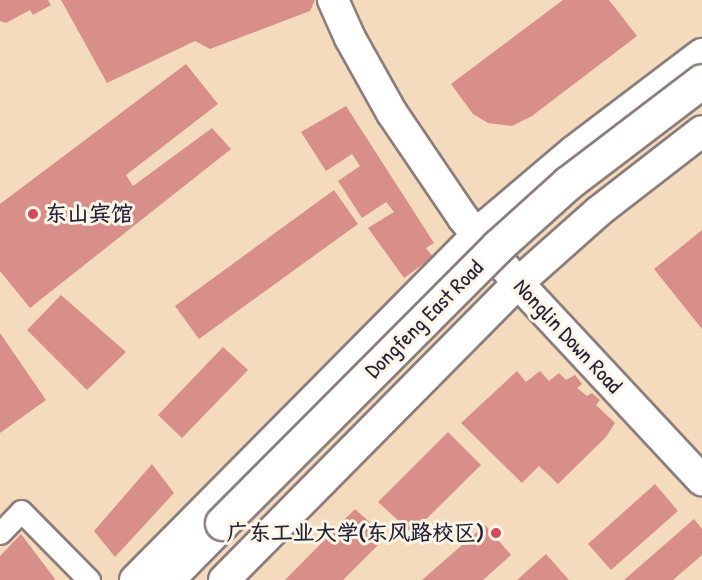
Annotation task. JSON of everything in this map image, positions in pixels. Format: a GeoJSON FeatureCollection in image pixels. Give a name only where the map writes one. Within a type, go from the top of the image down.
{"type":"FeatureCollection","features":[{"type":"Feature","properties":{"kind":"highway","name":"Dongfeng East Road"},"geometry":{"type":"LineString","coordinates":[[192,580],[229,529],[498,246],[568,183],[702,81]]}},
{"type":"Feature","properties":{"kind":"highway","name":"Dongfeng East Road"},"geometry":{"type":"LineString","coordinates":[[166,580],[229,529],[502,266],[619,167],[702,104]]}},
{"type":"Feature","properties":{"kind":"street","name":"Nonglin Down Road"},"geometry":{"type":"LineString","coordinates":[[333,0],[350,38],[392,113],[483,229],[702,480]]}},
{"type":"Feature","properties":{"kind":"street","name":"Nonglin Down Road"},"geometry":{"type":"LineString","coordinates":[[350,0],[362,28],[400,97],[456,182],[483,229]]}},
{"type":"Feature","properties":{"kind":"street"},"geometry":{"type":"LineString","coordinates":[[135,580],[483,229],[637,103],[702,54]]}},
{"type":"Feature","properties":{"kind":"street"},"geometry":{"type":"LineString","coordinates":[[637,103],[632,121],[636,142],[652,154],[672,155]]}},
{"type":"Feature","properties":{"kind":"street"},"geometry":{"type":"LineString","coordinates":[[224,580],[524,277],[599,211],[702,132]]}},
{"type":"Feature","properties":{"kind":"street","name":"Nonglin Down Road"},"geometry":{"type":"LineString","coordinates":[[524,277],[702,455]]}},
{"type":"Feature","properties":{"kind":"street"},"geometry":{"type":"LineString","coordinates":[[388,324],[415,317],[427,323],[437,344],[434,366]]}},
{"type":"Feature","properties":{"kind":"street"},"geometry":{"type":"LineString","coordinates":[[0,533],[21,511],[89,580]]}},
{"type":"Feature","properties":{"kind":"building"},"geometry":{"type":"Polygon","coordinates":[[[0,0],[48,0],[51,5],[33,15],[30,10],[6,23],[0,21],[0,0]]]}},
{"type":"Feature","properties":{"kind":"building"},"geometry":{"type":"Polygon","coordinates":[[[61,0],[315,0],[310,11],[210,49],[195,41],[107,83],[61,0]]]}},
{"type":"Feature","properties":{"kind":"building"},"geometry":{"type":"Polygon","coordinates":[[[563,0],[609,0],[637,36],[532,116],[512,126],[488,123],[473,114],[451,84],[563,0]]]}},
{"type":"Feature","properties":{"kind":"building"},"geometry":{"type":"Polygon","coordinates":[[[186,64],[218,104],[126,175],[133,186],[212,128],[231,149],[30,308],[0,271],[0,204],[186,64]]]}},
{"type":"Feature","properties":{"kind":"building"},"geometry":{"type":"Polygon","coordinates":[[[346,106],[434,243],[426,248],[433,257],[404,278],[368,228],[394,212],[386,202],[362,218],[338,181],[360,166],[352,154],[326,171],[301,132],[346,106]]]}},
{"type":"Feature","properties":{"kind":"building"},"geometry":{"type":"Polygon","coordinates":[[[334,190],[358,224],[199,339],[175,306],[334,190]]]}},
{"type":"Feature","properties":{"kind":"building"},"geometry":{"type":"Polygon","coordinates":[[[702,230],[702,329],[654,269],[702,230]]]}},
{"type":"Feature","properties":{"kind":"building"},"geometry":{"type":"Polygon","coordinates":[[[61,295],[126,352],[87,390],[27,330],[61,295]]]}},
{"type":"Feature","properties":{"kind":"building"},"geometry":{"type":"Polygon","coordinates":[[[0,333],[46,400],[0,433],[0,333]]]}},
{"type":"Feature","properties":{"kind":"building"},"geometry":{"type":"Polygon","coordinates":[[[223,347],[248,370],[182,438],[158,415],[223,347]]]}},
{"type":"Feature","properties":{"kind":"building"},"geometry":{"type":"Polygon","coordinates":[[[517,371],[526,382],[540,371],[549,381],[559,373],[566,380],[575,375],[582,384],[577,388],[587,396],[592,393],[600,400],[596,405],[615,423],[606,437],[558,484],[539,466],[522,483],[461,423],[517,371]]]}},
{"type":"Feature","properties":{"kind":"building"},"geometry":{"type":"Polygon","coordinates":[[[448,432],[481,465],[412,533],[378,502],[448,432]]]}},
{"type":"Feature","properties":{"kind":"building"},"geometry":{"type":"Polygon","coordinates":[[[152,464],[174,493],[115,557],[94,531],[152,464]]]}},
{"type":"Feature","properties":{"kind":"building"},"geometry":{"type":"Polygon","coordinates":[[[655,484],[678,511],[611,570],[588,544],[655,484]]]}},
{"type":"Feature","properties":{"kind":"building"},"geometry":{"type":"Polygon","coordinates":[[[355,509],[386,537],[343,580],[285,580],[355,509]]]}},
{"type":"Feature","properties":{"kind":"building"},"geometry":{"type":"Polygon","coordinates":[[[694,519],[702,529],[702,555],[673,580],[624,580],[694,519]]]}},
{"type":"Feature","properties":{"kind":"building"},"geometry":{"type":"Polygon","coordinates":[[[485,525],[511,555],[483,580],[422,580],[485,525]]]}},
{"type":"Feature","properties":{"kind":"building"},"geometry":{"type":"Polygon","coordinates":[[[21,534],[54,580],[0,580],[0,556],[21,534]]]}},
{"type":"Feature","properties":{"kind":"building"},"geometry":{"type":"Polygon","coordinates":[[[546,554],[569,580],[517,580],[546,554]]]}},
{"type":"Feature","properties":{"kind":"place","name":"东山宾馆"},"geometry":{"type":"Point","coordinates":[33,214]}},
{"type":"Feature","properties":{"kind":"place","name":"广东工业大学(东风路校区)"},"geometry":{"type":"Point","coordinates":[496,533]}}]}
